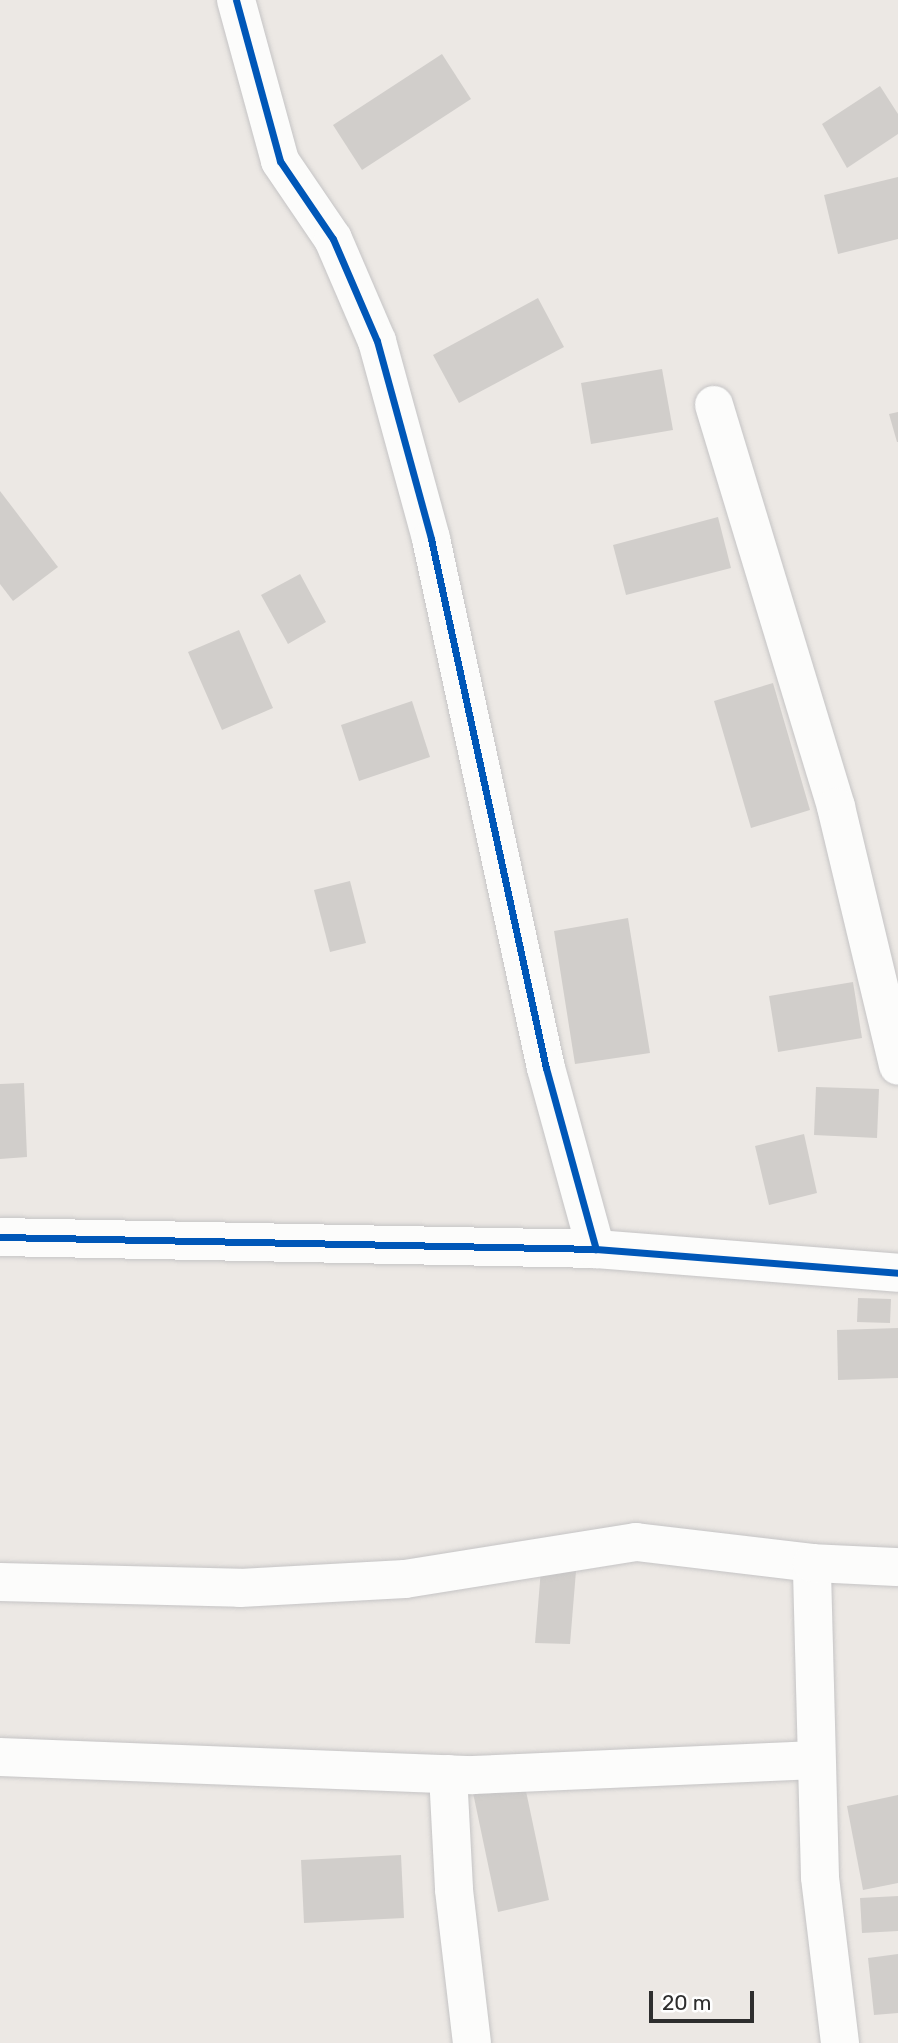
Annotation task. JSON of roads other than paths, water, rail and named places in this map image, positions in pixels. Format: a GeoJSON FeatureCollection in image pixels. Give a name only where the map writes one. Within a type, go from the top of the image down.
{"type":"FeatureCollection","features":[{"type":"Feature","properties":{"kind":"street"},"geometry":{"type":"LineString","coordinates":[[236,0],[280,161],[333,239],[377,341],[431,539],[546,1068],[596,1249]]}},
{"type":"Feature","properties":{"kind":"street"},"geometry":{"type":"LineString","coordinates":[[714,405],[836,807],[898,1066]]}},
{"type":"Feature","properties":{"kind":"street"},"geometry":{"type":"LineString","coordinates":[[0,1237],[596,1249],[898,1273]]}},
{"type":"Feature","properties":{"kind":"street"},"geometry":{"type":"LineString","coordinates":[[0,1582],[240,1588],[405,1579],[636,1542],[812,1563],[898,1567]]}},
{"type":"Feature","properties":{"kind":"street"},"geometry":{"type":"LineString","coordinates":[[812,1563],[820,1877],[840,2043]]}},
{"type":"Feature","properties":{"kind":"street"},"geometry":{"type":"LineString","coordinates":[[0,1758],[448,1774],[816,1760]]}},
{"type":"Feature","properties":{"kind":"street"},"geometry":{"type":"LineString","coordinates":[[448,1774],[454,1890],[472,2043]]}}]}
